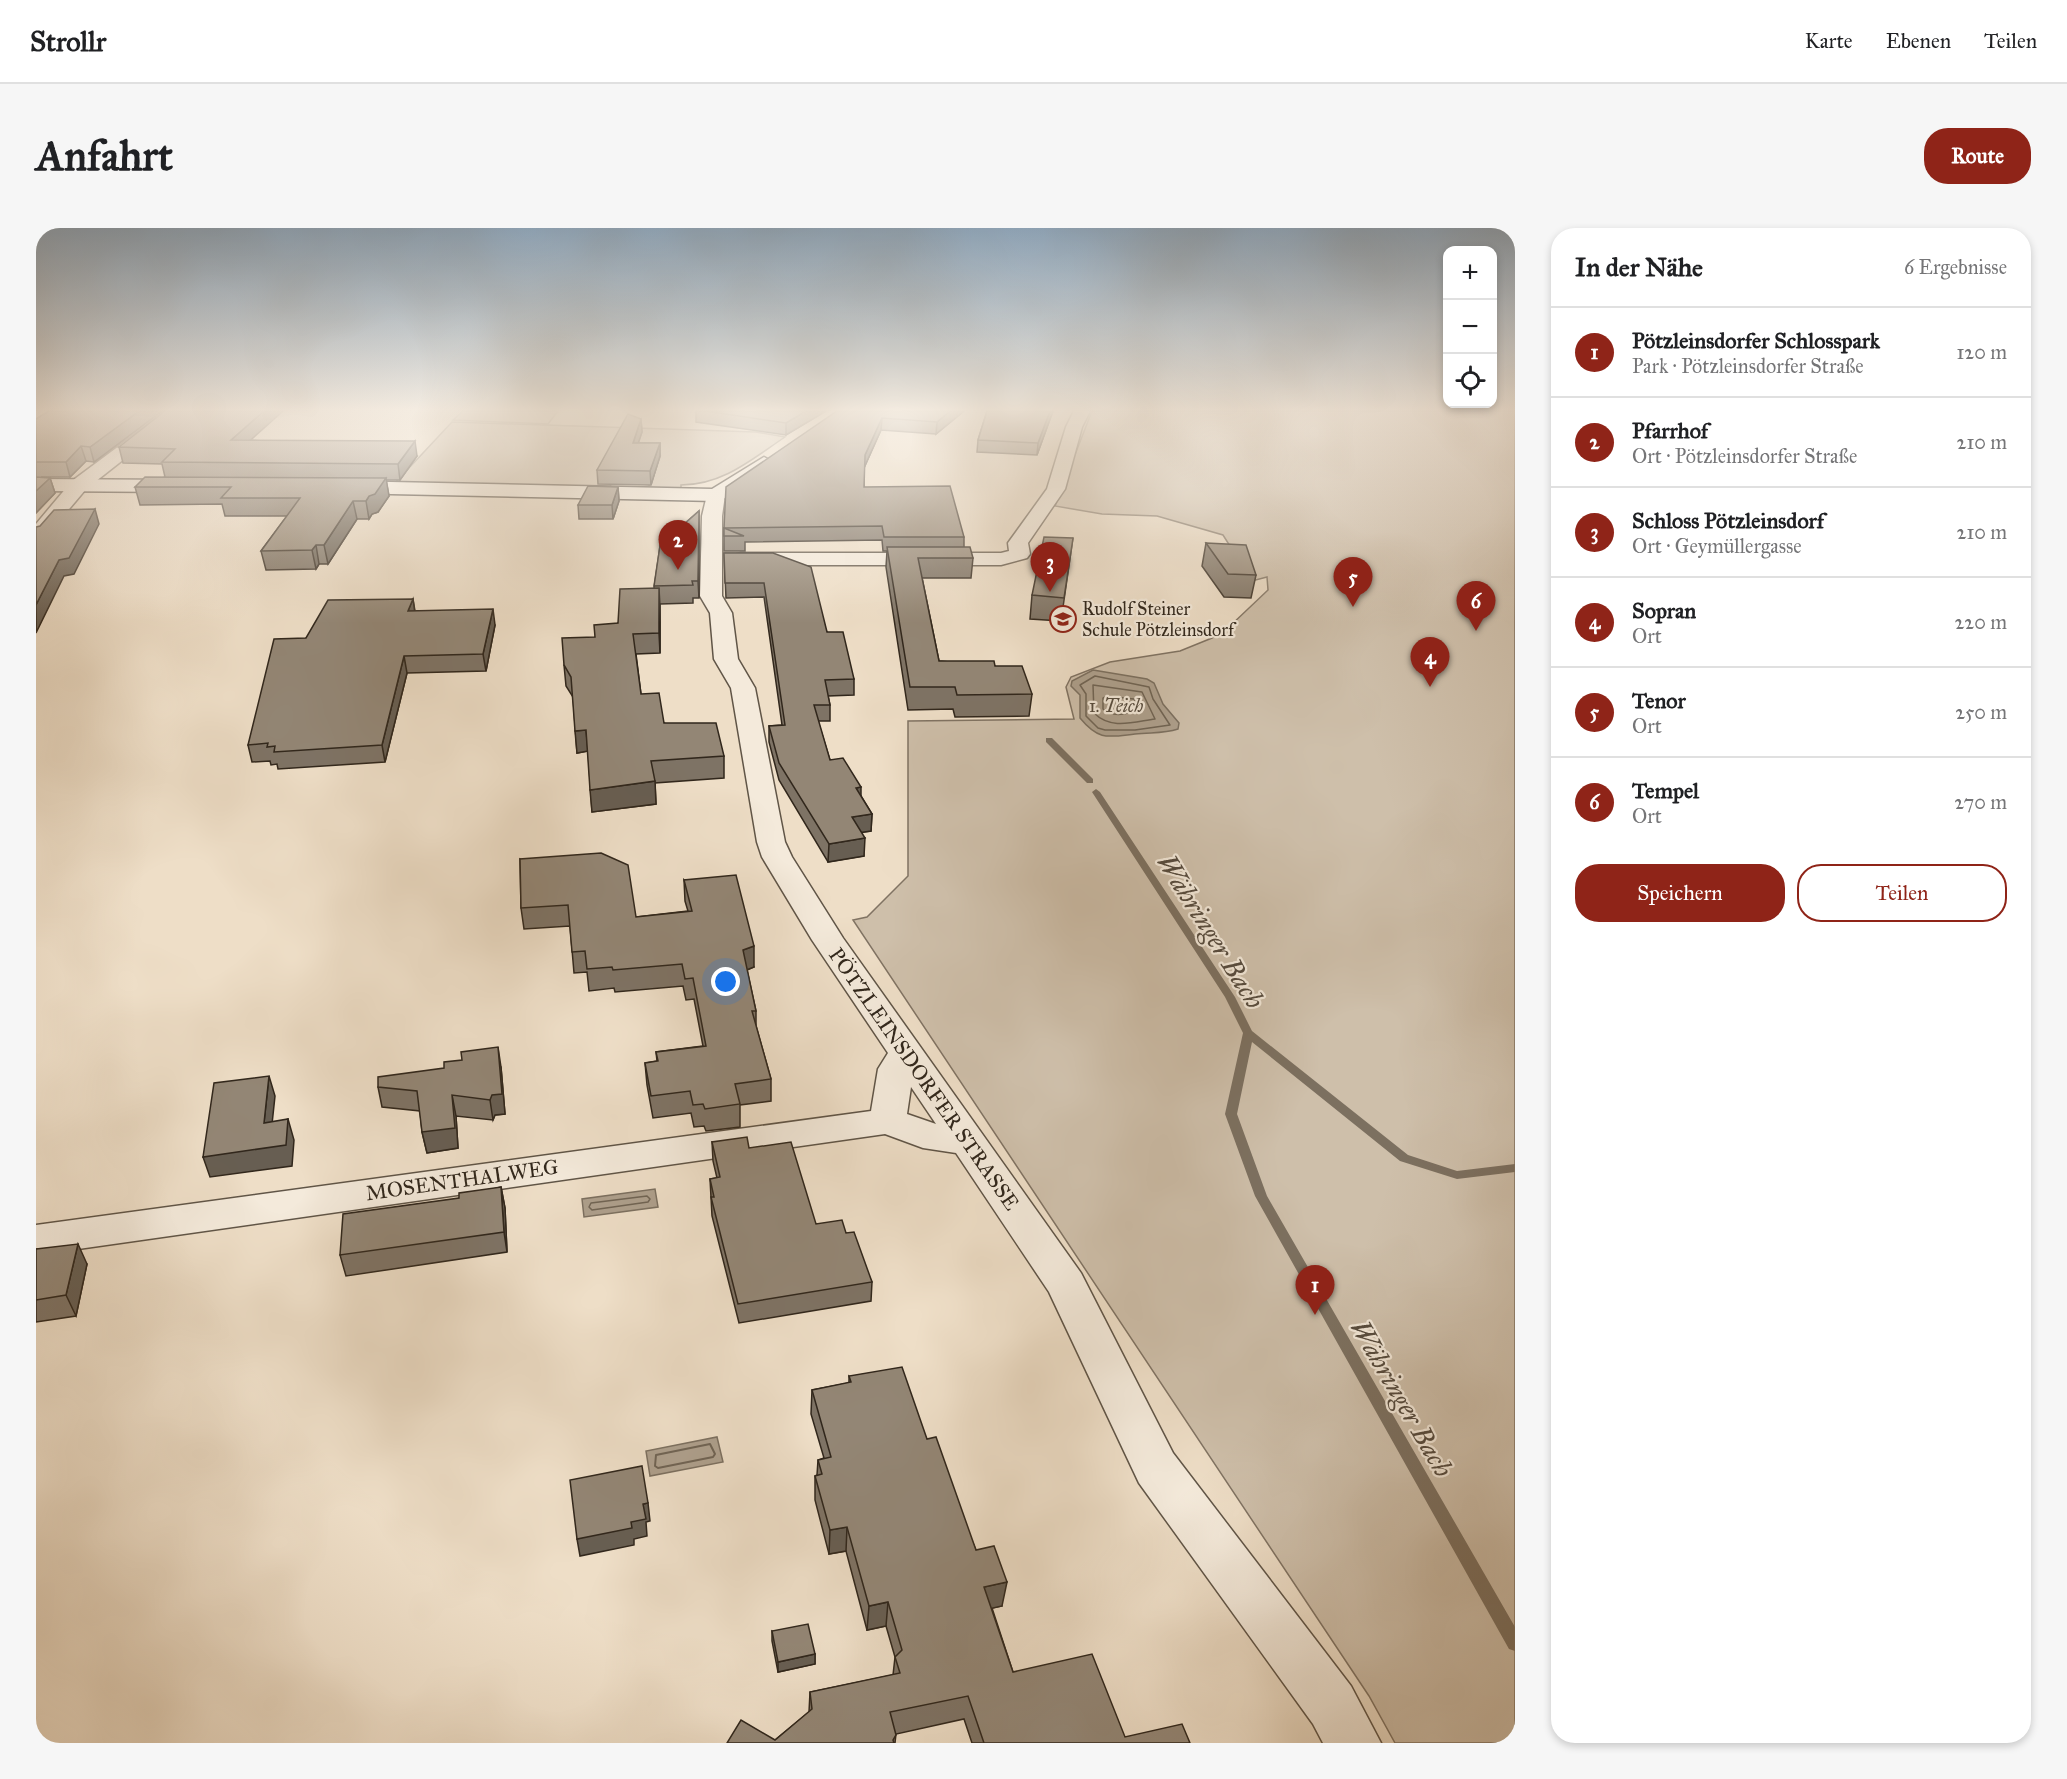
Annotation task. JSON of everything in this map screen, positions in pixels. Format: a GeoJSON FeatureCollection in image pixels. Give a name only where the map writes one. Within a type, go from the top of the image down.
{"type":"FeatureCollection","features":[{"type":"Feature","properties":{"kind":"street"},"geometry":{"type":"LineString","coordinates":[[36,536],[83,482]]}},
{"type":"Feature","properties":{"kind":"street"},"geometry":{"type":"LineString","coordinates":[[323,487],[716,495],[736,482]]}},
{"type":"Feature","properties":{"kind":"street"},"geometry":{"type":"LineString","coordinates":[[711,559],[1001,559],[1020,554],[1018,543],[1056,489],[1058,482]]}},
{"type":"Feature","properties":{"kind":"street"},"geometry":{"type":"LineString","coordinates":[[36,485],[195,486]]}},
{"type":"Feature","properties":{"kind":"street","name":"PÖTZLEINSDORFER STRASSE"},"geometry":{"type":"LineString","coordinates":[[716,495],[711,559],[711,596],[721,613],[726,658],[743,688],[748,731],[774,850],[828,940],[1066,1284],[1156,1468],[1332,1705],[1353,1743]]}},
{"type":"Feature","properties":{"kind":"street"},"geometry":{"type":"LineString","coordinates":[[906,1053],[896,1069],[888,1120],[923,1135],[967,1142]]}},
{"type":"Feature","properties":{"kind":"street","name":"MOSENTHALWEG"},"geometry":{"type":"LineString","coordinates":[[36,1240],[888,1120]]}},
{"type":"Feature","properties":{"kind":"shaded area"},"geometry":{"type":"Polygon","coordinates":[[[396,482],[614,482],[609,488],[394,484],[396,482]]]}},
{"type":"Feature","properties":{"kind":"shaded area"},"geometry":{"type":"Polygon","coordinates":[[[707,482],[681,485],[681,489],[634,488],[650,486],[647,483],[707,482]]]}},
{"type":"Feature","properties":{"kind":"shaded area"},"geometry":{"type":"Polygon","coordinates":[[[1064,482],[1515,482],[1515,1743],[1395,1743],[1369,1696],[853,920],[867,917],[908,876],[908,721],[1074,719],[1066,687],[1071,677],[1110,662],[1180,651],[1212,638],[1229,627],[1268,590],[1267,577],[1252,581],[1223,535],[1157,516],[1102,514],[1055,506],[1064,482]]]}},
{"type":"Feature","properties":{"kind":"water","name":"1. Teich"},"geometry":{"type":"Polygon","coordinates":[[[1093,670],[1147,679],[1154,683],[1163,704],[1179,723],[1178,729],[1111,736],[1104,736],[1093,731],[1080,718],[1080,695],[1071,686],[1072,681],[1093,670]]]}},
{"type":"Feature","properties":{"kind":"water"},"geometry":{"type":"Polygon","coordinates":[[[655,1189],[658,1207],[584,1217],[582,1199],[655,1189]]]}},
{"type":"Feature","properties":{"kind":"water"},"geometry":{"type":"Polygon","coordinates":[[[717,1437],[723,1462],[650,1476],[646,1451],[717,1437]]]}},
{"type":"Feature","properties":{"kind":"building"},"geometry":{"type":"Polygon","coordinates":[[[36,482],[46,482],[36,491],[36,482]]]}},
{"type":"Feature","properties":{"kind":"building"},"geometry":{"type":"Polygon","coordinates":[[[140,482],[383,482],[375,494],[369,496],[366,501],[353,501],[324,545],[316,545],[312,550],[261,551],[300,498],[221,498],[231,487],[135,487],[140,482]]]}},
{"type":"Feature","properties":{"kind":"building"},"geometry":{"type":"Polygon","coordinates":[[[734,482],[864,482],[864,487],[950,486],[964,537],[884,537],[882,526],[724,528],[726,487],[734,482]]]}},
{"type":"Feature","properties":{"kind":"building"},"geometry":{"type":"Polygon","coordinates":[[[588,486],[618,487],[612,505],[578,505],[588,486]]]}},
{"type":"Feature","properties":{"kind":"building"},"geometry":{"type":"Polygon","coordinates":[[[95,509],[69,558],[59,560],[36,605],[36,527],[40,526],[54,510],[95,509]]]}},
{"type":"Feature","properties":{"kind":"building"},"geometry":{"type":"Polygon","coordinates":[[[699,511],[698,581],[692,581],[693,585],[654,586],[661,539],[672,539],[674,525],[683,525],[699,511]]]}},
{"type":"Feature","properties":{"kind":"building"},"geometry":{"type":"Polygon","coordinates":[[[724,528],[744,536],[724,536],[724,528]]]}},
{"type":"Feature","properties":{"kind":"building"},"geometry":{"type":"Polygon","coordinates":[[[1044,537],[1073,538],[1064,598],[1032,595],[1044,537]]]}},
{"type":"Feature","properties":{"kind":"building"},"geometry":{"type":"Polygon","coordinates":[[[1206,543],[1246,545],[1256,575],[1228,574],[1206,543]]]}},
{"type":"Feature","properties":{"kind":"building"},"geometry":{"type":"Polygon","coordinates":[[[887,547],[970,547],[973,558],[918,558],[939,661],[994,661],[995,666],[1022,666],[1032,694],[957,695],[955,687],[910,687],[887,547]]]}},
{"type":"Feature","properties":{"kind":"building"},"geometry":{"type":"Polygon","coordinates":[[[724,553],[773,553],[811,567],[827,632],[843,632],[854,679],[825,680],[830,705],[814,705],[830,760],[843,758],[861,787],[856,788],[872,814],[852,817],[865,838],[829,844],[779,763],[769,726],[785,725],[764,583],[725,583],[724,553]]]}},
{"type":"Feature","properties":{"kind":"building"},"geometry":{"type":"Polygon","coordinates":[[[659,588],[659,633],[633,634],[641,694],[659,693],[664,723],[716,723],[724,756],[651,761],[655,781],[590,790],[586,730],[575,731],[571,677],[564,665],[562,638],[595,637],[594,625],[618,623],[620,589],[659,588]]]}},
{"type":"Feature","properties":{"kind":"building"},"geometry":{"type":"Polygon","coordinates":[[[413,599],[408,611],[493,609],[483,654],[404,656],[382,745],[274,752],[275,746],[267,747],[268,743],[248,745],[274,639],[306,638],[328,600],[413,599]]]}},
{"type":"Feature","properties":{"kind":"building"},"geometry":{"type":"Polygon","coordinates":[[[601,853],[628,865],[636,917],[692,911],[684,880],[736,875],[754,946],[743,950],[756,1011],[752,1011],[771,1079],[735,1084],[740,1104],[705,1109],[703,1104],[693,1105],[690,1091],[651,1096],[645,1063],[658,1061],[656,1052],[706,1046],[693,978],[685,979],[682,964],[613,970],[612,967],[587,969],[585,951],[572,952],[568,905],[521,908],[520,859],[601,853]]]}},
{"type":"Feature","properties":{"kind":"building"},"geometry":{"type":"Polygon","coordinates":[[[498,1047],[502,1094],[492,1095],[490,1100],[452,1095],[455,1128],[422,1132],[417,1091],[378,1087],[378,1077],[444,1068],[444,1062],[462,1060],[461,1052],[498,1047]]]}},
{"type":"Feature","properties":{"kind":"building"},"geometry":{"type":"Polygon","coordinates":[[[269,1076],[264,1123],[288,1119],[286,1145],[203,1157],[214,1083],[269,1076]]]}},
{"type":"Feature","properties":{"kind":"building"},"geometry":{"type":"Polygon","coordinates":[[[747,1137],[749,1148],[791,1142],[816,1224],[842,1220],[846,1233],[854,1232],[872,1282],[738,1304],[711,1197],[714,1197],[710,1179],[720,1177],[712,1142],[747,1137]]]}},
{"type":"Feature","properties":{"kind":"building"},"geometry":{"type":"Polygon","coordinates":[[[501,1187],[504,1232],[340,1255],[343,1214],[459,1198],[459,1193],[501,1187]]]}},
{"type":"Feature","properties":{"kind":"building"},"geometry":{"type":"Polygon","coordinates":[[[78,1244],[66,1295],[36,1300],[36,1249],[78,1244]]]}},
{"type":"Feature","properties":{"kind":"building"},"geometry":{"type":"Polygon","coordinates":[[[902,1367],[927,1439],[936,1437],[976,1550],[994,1546],[1007,1582],[984,1587],[1013,1672],[1092,1654],[1125,1737],[1182,1724],[1190,1743],[984,1743],[968,1696],[890,1712],[896,1735],[894,1743],[727,1743],[741,1720],[775,1740],[812,1709],[810,1692],[900,1673],[895,1657],[902,1650],[888,1602],[869,1606],[847,1527],[830,1530],[815,1476],[822,1474],[818,1460],[831,1457],[812,1390],[851,1382],[849,1376],[902,1367]]]}},
{"type":"Feature","properties":{"kind":"building"},"geometry":{"type":"Polygon","coordinates":[[[642,1466],[648,1503],[643,1504],[646,1519],[631,1522],[632,1528],[577,1539],[570,1480],[642,1466]]]}},
{"type":"Feature","properties":{"kind":"building"},"geometry":{"type":"Polygon","coordinates":[[[808,1624],[815,1654],[778,1662],[772,1631],[808,1624]]]}},
{"type":"Feature","properties":{"kind":"waterway","name":"Währinger Bach"},"geometry":{"type":"LineString","coordinates":[[1049,740],[1090,781]]}},
{"type":"Feature","properties":{"kind":"waterway","name":"Währinger Bach"},"geometry":{"type":"LineString","coordinates":[[1096,792],[1230,997],[1248,1033]]}},
{"type":"Feature","properties":{"kind":"waterway"},"geometry":{"type":"LineString","coordinates":[[1248,1033],[1404,1158],[1457,1175],[1515,1168]]}},
{"type":"Feature","properties":{"kind":"waterway","name":"Währinger Bach"},"geometry":{"type":"LineString","coordinates":[[1248,1033],[1231,1114],[1261,1196],[1515,1643]]}},
{"type":"Feature","properties":{"kind":"place","name":"Pfarrhof"},"geometry":{"type":"Point","coordinates":[678,570]}},
{"type":"Feature","properties":{"kind":"place","name":"Schloss Pötzleinsdorf"},"geometry":{"type":"Point","coordinates":[1050,592]}},
{"type":"Feature","properties":{"kind":"place","name":"Tenor"},"geometry":{"type":"Point","coordinates":[1353,607]}},
{"type":"Feature","properties":{"kind":"place","name":"Rudolf Steiner Schule Pötzleinsdorf"},"geometry":{"type":"Point","coordinates":[1063,619]}},
{"type":"Feature","properties":{"kind":"place","name":"Tempel"},"geometry":{"type":"Point","coordinates":[1476,631]}},
{"type":"Feature","properties":{"kind":"place","name":"Sopran"},"geometry":{"type":"Point","coordinates":[1430,687]}},
{"type":"Feature","properties":{"kind":"place","name":"Pötzleinsdorfer Schlosspark"},"geometry":{"type":"Point","coordinates":[1315,1315]}}]}
